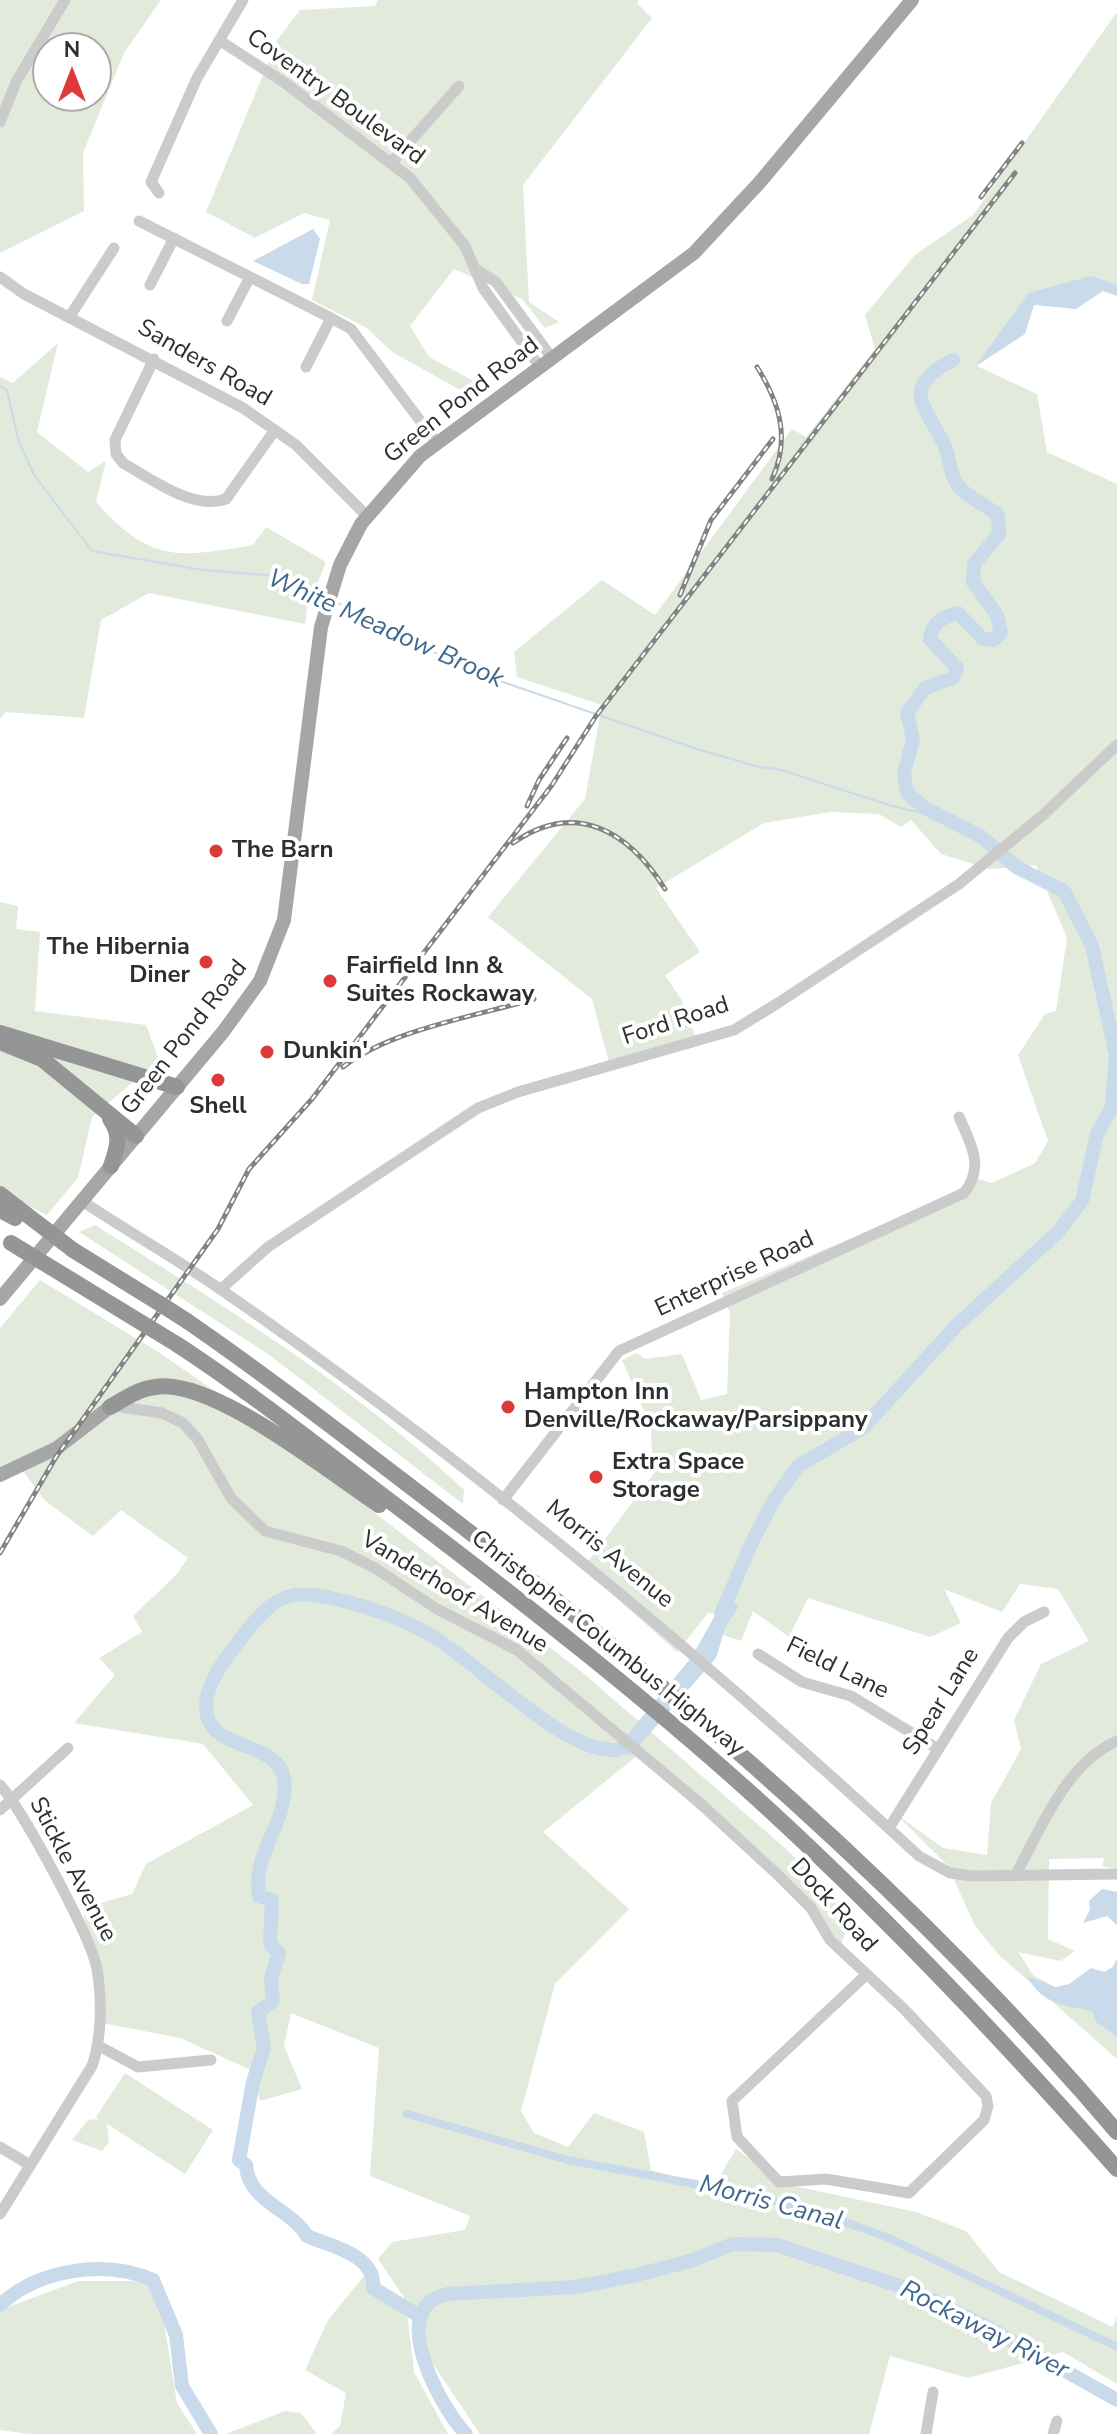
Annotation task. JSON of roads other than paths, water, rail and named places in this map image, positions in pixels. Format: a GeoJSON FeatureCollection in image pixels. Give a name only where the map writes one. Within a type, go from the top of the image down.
{"type":"FeatureCollection","features":[{"type":"Feature","properties":{"kind":"highway"},"geometry":{"type":"LineString","coordinates":[[0,1033],[177,1087]]}},
{"type":"Feature","properties":{"kind":"highway"},"geometry":{"type":"LineString","coordinates":[[0,1044],[18,1047],[42,1059],[136,1136]]}},
{"type":"Feature","properties":{"kind":"highway"},"geometry":{"type":"LineString","coordinates":[[101,1109],[118,1136],[111,1166]]}},
{"type":"Feature","properties":{"kind":"highway","name":"Christopher Columbus Highway"},"geometry":{"type":"LineString","coordinates":[[0,1194],[11,1212],[187,1321],[502,1556],[649,1673],[888,1889],[989,1991],[1117,2132]]}},
{"type":"Feature","properties":{"kind":"highway","name":"Christopher Columbus Highway"},"geometry":{"type":"LineString","coordinates":[[4,1243],[85,1285],[178,1345],[281,1418],[507,1590],[665,1719],[754,1796],[890,1925],[1003,2041],[1117,2169]]}},
{"type":"Feature","properties":{"kind":"highway"},"geometry":{"type":"LineString","coordinates":[[110,1407],[137,1392],[168,1386],[184,1388],[227,1405],[507,1590]]}},
{"type":"Feature","properties":{"kind":"main road","name":"Green Pond Road"},"geometry":{"type":"LineString","coordinates":[[0,1299],[250,998],[279,939],[292,877],[317,654],[326,609],[335,581],[367,516],[404,472],[437,443],[694,253],[760,182],[912,0]]}},
{"type":"Feature","properties":{"kind":"main road"},"geometry":{"type":"LineString","coordinates":[[0,1475],[57,1448],[110,1407]]}},
{"type":"Feature","properties":{"kind":"street"},"geometry":{"type":"LineString","coordinates":[[0,122],[17,80],[65,0]]}},
{"type":"Feature","properties":{"kind":"street"},"geometry":{"type":"LineString","coordinates":[[159,193],[151,182],[197,78],[243,0]]}},
{"type":"Feature","properties":{"kind":"street","name":"Coventry Boulevard"},"geometry":{"type":"LineString","coordinates":[[219,40],[285,83],[391,163],[425,194],[465,246],[479,271],[483,288],[546,362]]}},
{"type":"Feature","properties":{"kind":"street"},"geometry":{"type":"LineString","coordinates":[[391,163],[459,86]]}},
{"type":"Feature","properties":{"kind":"street"},"geometry":{"type":"LineString","coordinates":[[139,221],[331,318],[360,336],[437,443]]}},
{"type":"Feature","properties":{"kind":"street"},"geometry":{"type":"LineString","coordinates":[[150,285],[174,238]]}},
{"type":"Feature","properties":{"kind":"street"},"geometry":{"type":"LineString","coordinates":[[70,316],[114,248]]}},
{"type":"Feature","properties":{"kind":"street","name":"Sanders Road"},"geometry":{"type":"LineString","coordinates":[[0,277],[24,294],[229,399],[275,430],[322,470],[367,516]]}},
{"type":"Feature","properties":{"kind":"street"},"geometry":{"type":"LineString","coordinates":[[227,321],[250,277]]}},
{"type":"Feature","properties":{"kind":"street"},"geometry":{"type":"LineString","coordinates":[[306,367],[331,318]]}},
{"type":"Feature","properties":{"kind":"street"},"geometry":{"type":"LineString","coordinates":[[154,359],[115,440],[116,454],[123,463],[195,500],[214,504],[226,499],[275,430]]}},
{"type":"Feature","properties":{"kind":"street","name":"Ford Road"},"geometry":{"type":"LineString","coordinates":[[221,1289],[268,1247],[478,1108],[518,1092],[734,1030],[893,931],[993,858],[1117,745]]}},
{"type":"Feature","properties":{"kind":"street","name":"Enterprise Road"},"geometry":{"type":"LineString","coordinates":[[503,1500],[619,1351],[964,1193],[974,1177],[976,1163],[959,1117]]}},
{"type":"Feature","properties":{"kind":"street","name":"Morris Avenue"},"geometry":{"type":"LineString","coordinates":[[82,1201],[221,1289],[503,1500],[711,1666],[919,1856],[950,1873],[1015,1876],[1117,1874]]}},
{"type":"Feature","properties":{"kind":"street","name":"Vanderhoof Avenue"},"geometry":{"type":"LineString","coordinates":[[110,1407],[162,1413],[183,1423],[198,1440],[231,1498],[265,1531],[341,1551],[375,1568],[437,1609],[517,1650],[620,1736]]}},
{"type":"Feature","properties":{"kind":"street","name":"Spear Lane"},"geometry":{"type":"LineString","coordinates":[[889,1828],[1008,1638],[1024,1622],[1044,1612]]}},
{"type":"Feature","properties":{"kind":"street","name":"Field Lane"},"geometry":{"type":"LineString","coordinates":[[758,1654],[802,1682],[851,1696],[938,1749]]}},
{"type":"Feature","properties":{"kind":"street","name":"Dock Road"},"geometry":{"type":"LineString","coordinates":[[620,1736],[779,1876],[811,1908],[830,1940],[866,1975],[986,2096],[988,2106],[980,2126],[959,2142],[909,2193],[826,2179],[779,2182],[737,2137],[732,2101],[866,1975]]}},
{"type":"Feature","properties":{"kind":"street"},"geometry":{"type":"LineString","coordinates":[[1015,1876],[1068,1783],[1087,1760],[1117,1741]]}},
{"type":"Feature","properties":{"kind":"street"},"geometry":{"type":"LineString","coordinates":[[0,1810],[68,1748]]}},
{"type":"Feature","properties":{"kind":"street","name":"Stickle Avenue"},"geometry":{"type":"LineString","coordinates":[[0,1785],[93,1955],[98,1978],[97,2045],[88,2074],[0,2214]]}},
{"type":"Feature","properties":{"kind":"street"},"geometry":{"type":"LineString","coordinates":[[97,2045],[138,2067],[211,2060]]}},
{"type":"Feature","properties":{"kind":"street"},"geometry":{"type":"LineString","coordinates":[[0,2147],[30,2165]]}},
{"type":"Feature","properties":{"kind":"street"},"geometry":{"type":"LineString","coordinates":[[926,2434],[933,2392]]}},
{"type":"Feature","properties":{"kind":"street"},"geometry":{"type":"LineString","coordinates":[[1053,2434],[1057,2421]]}},
{"type":"Feature","properties":{"kind":"water"},"geometry":{"type":"Polygon","coordinates":[[[313,229],[320,239],[309,284],[302,284],[253,261],[313,229]]]}},
{"type":"Feature","properties":{"kind":"water"},"geometry":{"type":"Polygon","coordinates":[[[1091,276],[1117,285],[1117,296],[1103,291],[1076,309],[1034,305],[1025,334],[976,366],[1028,293],[1091,276]]]}},
{"type":"Feature","properties":{"kind":"water"},"geometry":{"type":"Polygon","coordinates":[[[726,1596],[739,1606],[725,1628],[716,1658],[631,1755],[599,1751],[600,1741],[615,1744],[627,1735],[691,1658],[726,1596]]]}},
{"type":"Feature","properties":{"kind":"water"},"geometry":{"type":"Polygon","coordinates":[[[1102,1889],[1117,1892],[1117,1925],[1107,1916],[1083,1923],[1090,1909],[1089,1901],[1102,1889]]]}},
{"type":"Feature","properties":{"kind":"water"},"geometry":{"type":"Polygon","coordinates":[[[1117,1958],[1117,2037],[1096,2022],[1093,2012],[1047,1999],[1027,1976],[1056,1987],[1069,1984],[1091,1968],[1104,1972],[1113,1967],[1117,1958]]]}},
{"type":"Feature","properties":{"kind":"waterway"},"geometry":{"type":"LineString","coordinates":[[721,1614],[752,1542],[774,1500],[798,1466],[863,1428],[956,1326],[1058,1232],[1082,1201],[1097,1134],[1112,1107],[1116,1055],[1092,946],[1064,891],[1016,867],[982,837],[925,808],[907,793],[904,773],[913,739],[907,713],[925,688],[953,678],[957,668],[930,639],[933,628],[942,619],[958,613],[983,639],[993,640],[1001,633],[997,615],[973,582],[974,564],[999,534],[998,515],[958,485],[944,444],[921,398],[921,389],[926,380],[953,360]]}},
{"type":"Feature","properties":{"kind":"waterway","name":"White Meadow Brook"},"geometry":{"type":"LineString","coordinates":[[0,386],[7,390],[18,439],[34,475],[92,551],[203,570],[266,575],[323,596]]}},
{"type":"Feature","properties":{"kind":"waterway","name":"White Meadow Brook"},"geometry":{"type":"LineString","coordinates":[[336,602],[471,671],[697,749],[759,767],[778,769],[889,805],[950,820]]}},
{"type":"Feature","properties":{"kind":"waterway"},"geometry":{"type":"LineString","coordinates":[[421,2317],[373,2288],[368,2267],[360,2260],[307,2236],[262,2197],[254,2188],[246,2165],[239,2160],[253,2082],[264,2048],[258,2012],[273,2001],[271,1978],[279,1953],[270,1944],[272,1900],[259,1896],[258,1880],[260,1865],[282,1809],[284,1779],[279,1766],[270,1757],[217,1732],[209,1721],[206,1706],[210,1686],[227,1657],[268,1608],[288,1597],[327,1597],[377,1611],[429,1634],[521,1704],[572,1738],[595,1748],[616,1750]]}},
{"type":"Feature","properties":{"kind":"waterway","name":"Morris Canal"},"geometry":{"type":"LineString","coordinates":[[407,2114],[568,2160],[748,2194],[828,2216],[889,2238],[1117,2347]]}},
{"type":"Feature","properties":{"kind":"waterway","name":"Rockaway River"},"geometry":{"type":"LineString","coordinates":[[466,2434],[446,2408],[427,2370],[421,2349],[421,2314],[432,2301],[447,2294],[575,2287],[690,2261],[733,2244],[777,2245],[911,2290],[982,2324],[1117,2400]]}},
{"type":"Feature","properties":{"kind":"waterway","name":"Rockaway River"},"geometry":{"type":"LineString","coordinates":[[0,2305],[34,2283],[73,2271],[114,2270],[153,2280],[176,2335],[182,2386],[211,2434]]}},
{"type":"Feature","properties":{"kind":"railway"},"geometry":{"type":"LineString","coordinates":[[981,197],[1022,143]]}},
{"type":"Feature","properties":{"kind":"railway"},"geometry":{"type":"LineString","coordinates":[[0,1553],[56,1457],[218,1229],[249,1169],[312,1099],[552,785],[596,716],[1015,173]]}},
{"type":"Feature","properties":{"kind":"railway"},"geometry":{"type":"LineString","coordinates":[[757,367],[780,421],[781,449],[772,479]]}},
{"type":"Feature","properties":{"kind":"railway"},"geometry":{"type":"LineString","coordinates":[[680,595],[711,520],[773,439]]}},
{"type":"Feature","properties":{"kind":"railway"},"geometry":{"type":"LineString","coordinates":[[527,806],[539,780],[567,738]]}},
{"type":"Feature","properties":{"kind":"railway"},"geometry":{"type":"LineString","coordinates":[[513,843],[536,830],[558,824],[579,823],[599,828],[635,852],[665,889]]}},
{"type":"Feature","properties":{"kind":"railway"},"geometry":{"type":"LineString","coordinates":[[343,1067],[362,1054],[409,1034],[534,999]]}},
{"type":"Feature","properties":{"kind":"place","name":"The Barn"},"geometry":{"type":"Point","coordinates":[216,851]}},
{"type":"Feature","properties":{"kind":"place","name":"The Hibernia Diner"},"geometry":{"type":"Point","coordinates":[206,962]}},
{"type":"Feature","properties":{"kind":"place","name":"Fairfield Inn & Suites Rockaway"},"geometry":{"type":"Point","coordinates":[330,981]}},
{"type":"Feature","properties":{"kind":"place","name":"Dunkin'"},"geometry":{"type":"Point","coordinates":[267,1052]}},
{"type":"Feature","properties":{"kind":"place","name":"Shell"},"geometry":{"type":"Point","coordinates":[218,1080]}},
{"type":"Feature","properties":{"kind":"place","name":"Hampton Inn Denville/Rockaway/Parsippany"},"geometry":{"type":"Point","coordinates":[508,1407]}},
{"type":"Feature","properties":{"kind":"place","name":"Extra Space Storage"},"geometry":{"type":"Point","coordinates":[596,1477]}}]}
